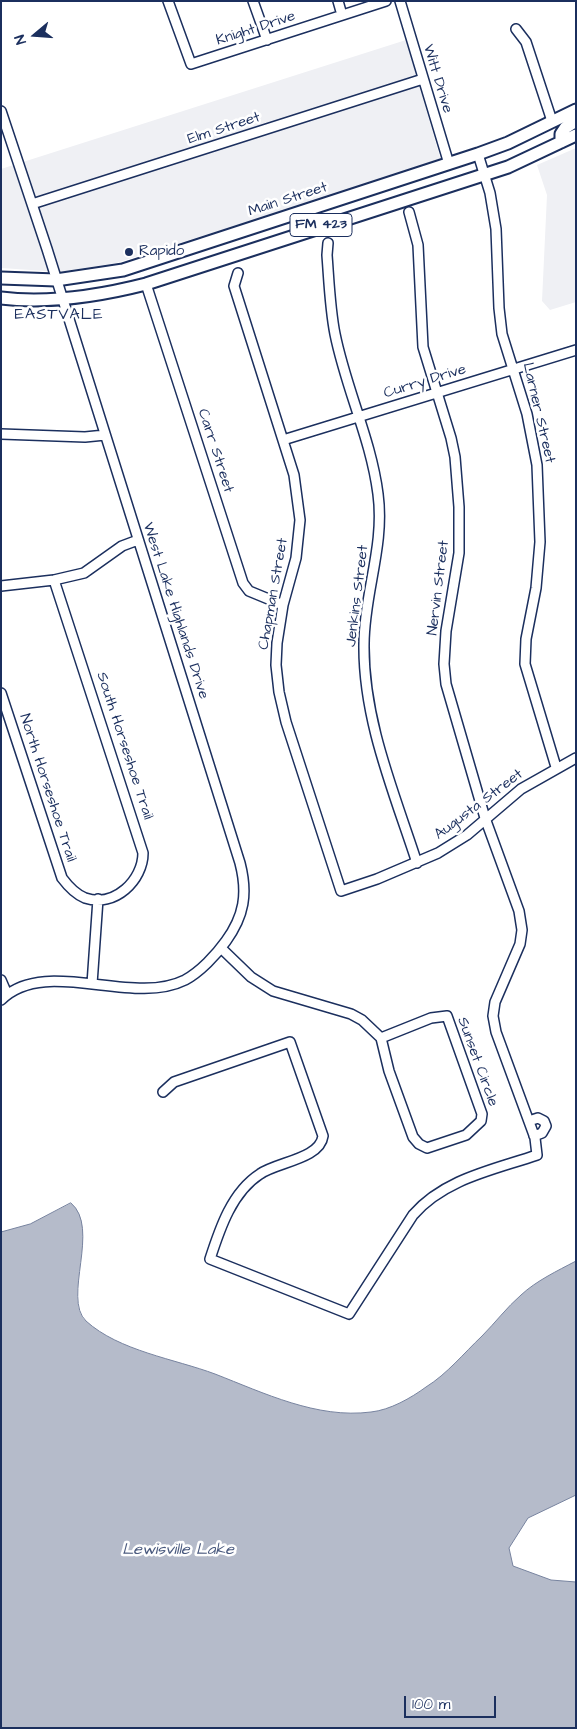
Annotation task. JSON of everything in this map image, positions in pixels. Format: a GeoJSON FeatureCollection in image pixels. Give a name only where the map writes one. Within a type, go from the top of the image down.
{"type":"FeatureCollection","features":[{"type":"Feature","properties":{"kind":"main road","name":"Main Street"},"geometry":{"type":"LineString","coordinates":[[1,278],[56,280],[88,277],[140,265],[478,154],[576,110]]}},
{"type":"Feature","properties":{"kind":"main road"},"geometry":{"type":"LineString","coordinates":[[561,142],[560,134],[565,128],[576,122]]}},
{"type":"Feature","properties":{"kind":"main road","name":"FM 423"},"geometry":{"type":"LineString","coordinates":[[1,298],[21,300],[62,299],[108,294],[146,284],[508,167],[576,135]]}},
{"type":"Feature","properties":{"kind":"street","name":"Knight Drive"},"geometry":{"type":"LineString","coordinates":[[168,1],[190,64],[386,1]]}},
{"type":"Feature","properties":{"kind":"street"},"geometry":{"type":"LineString","coordinates":[[253,1],[267,40]]}},
{"type":"Feature","properties":{"kind":"street"},"geometry":{"type":"LineString","coordinates":[[338,1],[342,15]]}},
{"type":"Feature","properties":{"kind":"street","name":"Witt Drive"},"geometry":{"type":"LineString","coordinates":[[400,1],[449,164]]}},
{"type":"Feature","properties":{"kind":"street"},"geometry":{"type":"LineString","coordinates":[[516,29],[526,42],[552,122]]}},
{"type":"Feature","properties":{"kind":"street","name":"Elm Street"},"geometry":{"type":"LineString","coordinates":[[32,204],[423,79]]}},
{"type":"Feature","properties":{"kind":"street","name":"West Lake Highlands Drive"},"geometry":{"type":"LineString","coordinates":[[1,111],[245,881],[244,907],[240,918],[221,948],[188,979],[176,983],[142,988],[34,982],[4,997]]}},
{"type":"Feature","properties":{"kind":"street","name":"Larner Street"},"geometry":{"type":"LineString","coordinates":[[478,154],[485,174],[496,229],[502,334],[514,369],[534,447],[540,502],[540,542],[536,588],[526,639],[526,664],[528,678],[556,767]]}},
{"type":"Feature","properties":{"kind":"street","name":"Nervin Street"},"geometry":{"type":"LineString","coordinates":[[409,212],[418,245],[423,347],[455,457],[460,507],[459,552],[446,631],[444,664],[446,684],[486,818],[519,911],[522,930],[516,955],[495,1002],[493,1016],[496,1032],[534,1136]]}},
{"type":"Feature","properties":{"kind":"street","name":"Jenkins Street"},"geometry":{"type":"LineString","coordinates":[[328,244],[327,255],[335,335],[372,455],[380,516],[379,546],[364,643],[365,687],[372,722],[417,863]]}},
{"type":"Feature","properties":{"kind":"street","name":"Chapman Street"},"geometry":{"type":"LineString","coordinates":[[238,272],[234,286],[294,475],[300,520],[296,558],[283,605],[276,666],[279,692],[286,722],[341,891]]}},
{"type":"Feature","properties":{"kind":"street","name":"Carr Street"},"geometry":{"type":"LineString","coordinates":[[146,284],[243,583],[249,591],[283,605]]}},
{"type":"Feature","properties":{"kind":"street","name":"Curry Drive"},"geometry":{"type":"LineString","coordinates":[[283,440],[576,350]]}},
{"type":"Feature","properties":{"kind":"street"},"geometry":{"type":"LineString","coordinates":[[1,434],[85,437],[105,435]]}},
{"type":"Feature","properties":{"kind":"street"},"geometry":{"type":"LineString","coordinates":[[1,586],[54,580],[84,572],[122,546],[138,540]]}},
{"type":"Feature","properties":{"kind":"street","name":"South Horseshoe Trail"},"geometry":{"type":"LineString","coordinates":[[54,580],[143,853],[141,870],[129,887],[110,897],[98,899]]}},
{"type":"Feature","properties":{"kind":"street","name":"North Horseshoe Trail"},"geometry":{"type":"LineString","coordinates":[[1,693],[62,878],[83,897],[98,899]]}},
{"type":"Feature","properties":{"kind":"street","name":"Augusta Street"},"geometry":{"type":"LineString","coordinates":[[341,891],[417,863],[467,834],[521,789],[556,767],[576,758]]}},
{"type":"Feature","properties":{"kind":"street"},"geometry":{"type":"LineString","coordinates":[[92,984],[98,899]]}},
{"type":"Feature","properties":{"kind":"street"},"geometry":{"type":"LineString","coordinates":[[221,948],[264,986],[273,991],[351,1014],[362,1020],[381,1038]]}},
{"type":"Feature","properties":{"kind":"street"},"geometry":{"type":"LineString","coordinates":[[1,980],[4,997]]}},
{"type":"Feature","properties":{"kind":"street","name":"Sunset Circle"},"geometry":{"type":"LineString","coordinates":[[447,1016],[482,1114],[481,1121],[476,1127],[466,1135],[435,1146],[427,1148],[419,1144],[413,1137],[389,1071],[381,1038],[431,1018],[447,1016]]}},
{"type":"Feature","properties":{"kind":"street"},"geometry":{"type":"LineString","coordinates":[[163,1092],[174,1082],[290,1042],[323,1136],[322,1141],[313,1153],[277,1165],[259,1174],[242,1189],[232,1204],[210,1259],[349,1314],[412,1215],[425,1201],[450,1184],[537,1155],[534,1136],[542,1132],[546,1126],[544,1121],[538,1118],[529,1121]]}},
{"type":"Feature","properties":{"kind":"shaded area"},"geometry":{"type":"Polygon","coordinates":[[[406,40],[441,161],[116,263],[60,272],[1,268],[1,169],[406,40]]]}},
{"type":"Feature","properties":{"kind":"shaded area"},"geometry":{"type":"Polygon","coordinates":[[[576,148],[576,302],[550,310],[542,301],[547,195],[537,165],[576,148]]]}},
{"type":"Feature","properties":{"kind":"water","name":"Lewisville Lake"},"geometry":{"type":"Polygon","coordinates":[[[71,1203],[79,1214],[83,1229],[78,1296],[80,1310],[86,1321],[114,1340],[131,1347],[215,1374],[291,1403],[331,1412],[378,1411],[400,1403],[414,1395],[448,1370],[533,1285],[576,1261],[576,1495],[528,1518],[509,1548],[513,1566],[551,1580],[576,1582],[576,1728],[1,1728],[1,1232],[30,1224],[71,1203]]]}},
{"type":"Feature","properties":{"kind":"place","name":"Rapido"},"geometry":{"type":"Point","coordinates":[129,252]}},
{"type":"Feature","properties":{"kind":"district","name":"EASTVALE"},"geometry":{"type":"Point","coordinates":[59,316]}}]}
